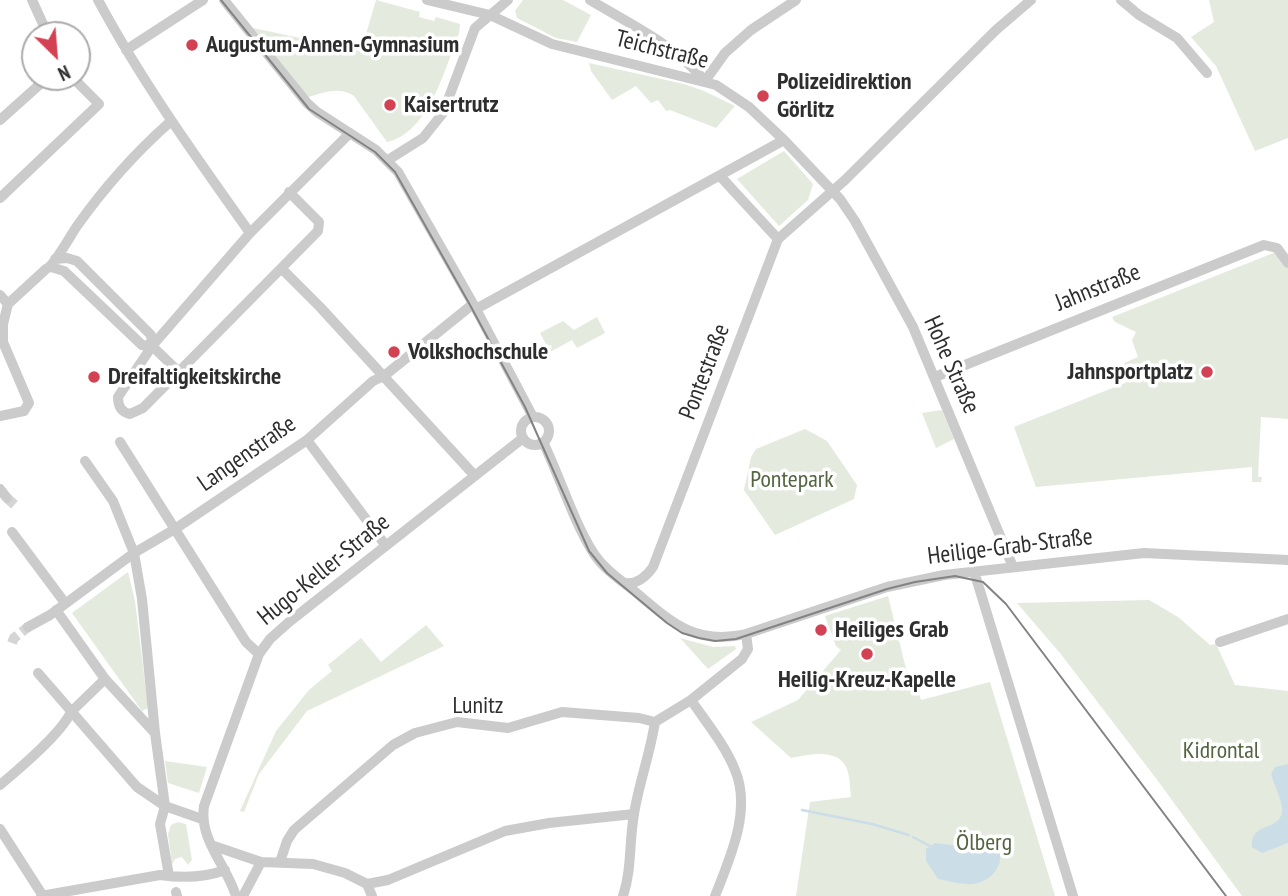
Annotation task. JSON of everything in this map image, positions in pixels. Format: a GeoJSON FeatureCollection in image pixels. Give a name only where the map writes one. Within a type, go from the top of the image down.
{"type":"FeatureCollection","features":[{"type":"Feature","properties":{"kind":"street"},"geometry":{"type":"LineString","coordinates":[[32,0],[42,21]]}},
{"type":"Feature","properties":{"kind":"street"},"geometry":{"type":"LineString","coordinates":[[99,0],[170,122],[250,233]]}},
{"type":"Feature","properties":{"kind":"street"},"geometry":{"type":"LineString","coordinates":[[126,50],[203,0]]}},
{"type":"Feature","properties":{"kind":"street"},"geometry":{"type":"LineString","coordinates":[[224,0],[307,103],[388,160],[398,172],[475,306],[533,417]]}},
{"type":"Feature","properties":{"kind":"street","name":"Teichstraße"},"geometry":{"type":"LineString","coordinates":[[427,0],[490,15],[552,44],[716,85],[749,107],[833,190]]}},
{"type":"Feature","properties":{"kind":"street"},"geometry":{"type":"LineString","coordinates":[[388,160],[423,138],[443,113],[475,28],[508,0]]}},
{"type":"Feature","properties":{"kind":"street"},"geometry":{"type":"LineString","coordinates":[[590,0],[659,41],[696,70],[705,81],[725,53],[751,30],[796,0]]}},
{"type":"Feature","properties":{"kind":"street","name":"Pontestraße"},"geometry":{"type":"LineString","coordinates":[[624,583],[636,582],[653,567],[778,239],[886,141],[996,30],[1031,0]]}},
{"type":"Feature","properties":{"kind":"street"},"geometry":{"type":"LineString","coordinates":[[1121,0],[1139,15],[1177,38],[1207,73]]}},
{"type":"Feature","properties":{"kind":"street"},"geometry":{"type":"LineString","coordinates":[[0,120],[32,91]]}},
{"type":"Feature","properties":{"kind":"street"},"geometry":{"type":"LineString","coordinates":[[0,198],[99,104],[86,91]]}},
{"type":"Feature","properties":{"kind":"street"},"geometry":{"type":"LineString","coordinates":[[0,416],[24,411],[29,403],[3,342],[3,324],[8,304],[53,263],[91,206],[144,146],[170,122]]}},
{"type":"Feature","properties":{"kind":"street"},"geometry":{"type":"LineString","coordinates":[[289,192],[320,225],[318,231],[143,408],[130,414],[123,411],[118,397],[152,346],[250,233],[289,192],[350,133]]}},
{"type":"Feature","properties":{"kind":"street","name":"Langenstraße"},"geometry":{"type":"LineString","coordinates":[[31,628],[134,553],[175,529],[307,440],[373,381],[384,376],[475,306],[784,140]]}},
{"type":"Feature","properties":{"kind":"street"},"geometry":{"type":"LineString","coordinates":[[720,176],[778,239]]}},
{"type":"Feature","properties":{"kind":"street","name":"Hohe Straße"},"geometry":{"type":"LineString","coordinates":[[833,190],[855,220],[913,327],[1013,567]]}},
{"type":"Feature","properties":{"kind":"street","name":"Jahnstraße"},"geometry":{"type":"LineString","coordinates":[[935,377],[1264,245],[1277,248],[1288,263]]}},
{"type":"Feature","properties":{"kind":"street"},"geometry":{"type":"LineString","coordinates":[[53,263],[67,258],[77,261],[151,335],[152,346]]}},
{"type":"Feature","properties":{"kind":"street"},"geometry":{"type":"LineString","coordinates":[[53,263],[142,345],[152,346],[180,373]]}},
{"type":"Feature","properties":{"kind":"street"},"geometry":{"type":"LineString","coordinates":[[282,270],[475,476]]}},
{"type":"Feature","properties":{"kind":"street"},"geometry":{"type":"LineString","coordinates":[[0,295],[8,304]]}},
{"type":"Feature","properties":{"kind":"street"},"geometry":{"type":"LineString","coordinates":[[533,417],[542,420],[548,427],[548,436],[543,442],[531,444],[523,438],[522,427],[526,420],[533,417]]}},
{"type":"Feature","properties":{"kind":"street","name":"Hugo-Keller-Straße"},"geometry":{"type":"LineString","coordinates":[[202,819],[204,806],[259,654],[270,639],[523,438]]}},
{"type":"Feature","properties":{"kind":"street"},"geometry":{"type":"LineString","coordinates":[[307,440],[386,546]]}},
{"type":"Feature","properties":{"kind":"street","name":"Heilige-Grab-Straße"},"geometry":{"type":"LineString","coordinates":[[543,442],[590,547],[603,565],[674,625],[715,637],[746,634],[887,587],[944,575],[1144,552],[1288,560]]}},
{"type":"Feature","properties":{"kind":"street"},"geometry":{"type":"LineString","coordinates":[[120,443],[246,642],[259,654]]}},
{"type":"Feature","properties":{"kind":"street"},"geometry":{"type":"LineString","coordinates":[[85,461],[113,501],[134,553],[142,599],[165,806],[160,824],[173,884]]}},
{"type":"Feature","properties":{"kind":"street"},"geometry":{"type":"LineString","coordinates":[[0,489],[7,498]]}},
{"type":"Feature","properties":{"kind":"street"},"geometry":{"type":"LineString","coordinates":[[12,532],[104,679],[155,733]]}},
{"type":"Feature","properties":{"kind":"street"},"geometry":{"type":"LineString","coordinates":[[974,571],[1073,896]]}},
{"type":"Feature","properties":{"kind":"street"},"geometry":{"type":"LineString","coordinates":[[1220,642],[1288,619]]}},
{"type":"Feature","properties":{"kind":"street"},"geometry":{"type":"LineString","coordinates":[[623,896],[629,877],[634,814],[655,722],[691,701],[746,654],[746,634]]}},
{"type":"Feature","properties":{"kind":"street"},"geometry":{"type":"LineString","coordinates":[[38,673],[137,787],[165,806],[202,819],[211,845],[236,896]]}},
{"type":"Feature","properties":{"kind":"street"},"geometry":{"type":"LineString","coordinates":[[0,785],[54,734],[71,712],[104,679]]}},
{"type":"Feature","properties":{"kind":"street"},"geometry":{"type":"LineString","coordinates":[[691,701],[734,768],[740,791],[734,848],[715,896]]}},
{"type":"Feature","properties":{"kind":"street","name":"Lunitz"},"geometry":{"type":"LineString","coordinates":[[280,862],[294,830],[323,803],[404,738],[457,722],[508,728],[562,712],[639,718],[655,722]]}},
{"type":"Feature","properties":{"kind":"street"},"geometry":{"type":"LineString","coordinates":[[211,845],[261,862],[313,864],[345,873],[367,884],[388,880],[505,831],[548,823],[634,814]]}},
{"type":"Feature","properties":{"kind":"street"},"geometry":{"type":"LineString","coordinates":[[0,829],[43,896],[160,875],[173,884],[225,870]]}},
{"type":"Feature","properties":{"kind":"street"},"geometry":{"type":"LineString","coordinates":[[243,896],[261,862]]}},
{"type":"Feature","properties":{"kind":"street"},"geometry":{"type":"LineString","coordinates":[[367,884],[372,896]]}},
{"type":"Feature","properties":{"kind":"green space"},"geometry":{"type":"Polygon","coordinates":[[[376,0],[420,12],[419,17],[434,21],[436,17],[460,24],[441,80],[425,113],[402,136],[387,142],[354,96],[337,91],[308,97],[253,28],[361,51],[376,0]]]}},
{"type":"Feature","properties":{"kind":"green space"},"geometry":{"type":"Polygon","coordinates":[[[523,0],[563,0],[591,15],[577,42],[556,38],[517,18],[515,11],[523,0]]]}},
{"type":"Feature","properties":{"kind":"green space"},"geometry":{"type":"Polygon","coordinates":[[[1209,0],[1288,0],[1288,138],[1255,151],[1216,66],[1191,37],[1214,22],[1209,0]]]}},
{"type":"Feature","properties":{"kind":"green space"},"geometry":{"type":"Polygon","coordinates":[[[589,63],[684,84],[735,106],[716,128],[670,110],[666,111],[658,100],[651,103],[636,86],[612,100],[591,71],[589,63]]]}},
{"type":"Feature","properties":{"kind":"green space"},"geometry":{"type":"Polygon","coordinates":[[[784,151],[813,184],[808,200],[779,226],[737,179],[784,151]]]}},
{"type":"Feature","properties":{"kind":"green space","name":"Jahnsportplatz"},"geometry":{"type":"Polygon","coordinates":[[[1276,252],[1288,268],[1288,419],[1261,417],[1258,477],[1262,477],[1261,482],[1252,482],[1252,467],[1036,487],[1014,427],[1130,381],[1124,363],[1138,357],[1132,340],[1136,332],[1115,322],[1112,317],[1276,252]]]}},
{"type":"Feature","properties":{"kind":"green space"},"geometry":{"type":"Polygon","coordinates":[[[597,317],[605,333],[577,348],[572,340],[550,352],[551,345],[547,346],[540,333],[563,321],[574,330],[597,317]]]}},
{"type":"Feature","properties":{"kind":"green space"},"geometry":{"type":"Polygon","coordinates":[[[942,410],[954,439],[936,448],[922,413],[942,410]]]}},
{"type":"Feature","properties":{"kind":"green space","name":"Pontepark"},"geometry":{"type":"Polygon","coordinates":[[[805,429],[827,441],[857,485],[854,499],[775,535],[744,490],[751,457],[756,449],[805,429]]]}},
{"type":"Feature","properties":{"kind":"green space"},"geometry":{"type":"Polygon","coordinates":[[[128,572],[135,601],[148,708],[142,711],[72,613],[128,572]]]}},
{"type":"Feature","properties":{"kind":"green space","name":"Ölberg"},"geometry":{"type":"Polygon","coordinates":[[[888,596],[909,681],[915,681],[921,700],[990,682],[1055,896],[796,896],[810,802],[851,797],[848,772],[843,762],[830,755],[814,754],[791,758],[751,722],[798,700],[841,650],[836,646],[825,616],[888,596]]]}},
{"type":"Feature","properties":{"kind":"green space","name":"Kidrontal"},"geometry":{"type":"Polygon","coordinates":[[[1149,600],[1178,617],[1210,645],[1216,644],[1235,685],[1288,691],[1288,896],[1242,896],[1060,653],[1017,603],[1149,600]]]}},
{"type":"Feature","properties":{"kind":"green space"},"geometry":{"type":"Polygon","coordinates":[[[426,625],[444,646],[307,711],[259,774],[244,812],[240,811],[276,731],[309,690],[332,671],[328,665],[361,638],[381,662],[426,625]]]}},
{"type":"Feature","properties":{"kind":"green space"},"geometry":{"type":"Polygon","coordinates":[[[680,638],[713,647],[735,646],[736,649],[708,669],[680,638]]]}},
{"type":"Feature","properties":{"kind":"green space"},"geometry":{"type":"Polygon","coordinates":[[[165,761],[207,767],[199,793],[168,783],[165,761]]]}},
{"type":"Feature","properties":{"kind":"green space"},"geometry":{"type":"Polygon","coordinates":[[[178,822],[186,824],[192,860],[188,865],[182,857],[175,859],[172,864],[168,834],[171,825],[178,822]]]}},
{"type":"Feature","properties":{"kind":"water"},"geometry":{"type":"Polygon","coordinates":[[[1288,764],[1288,843],[1262,853],[1252,847],[1255,833],[1276,822],[1282,812],[1271,774],[1275,767],[1288,764]]]}},
{"type":"Feature","properties":{"kind":"water"},"geometry":{"type":"Polygon","coordinates":[[[935,843],[1000,851],[999,863],[990,877],[979,883],[965,884],[938,879],[926,861],[926,849],[935,843]]]}},
{"type":"Feature","properties":{"kind":"waterway"},"geometry":{"type":"LineString","coordinates":[[802,810],[872,824],[909,835]]}},
{"type":"Feature","properties":{"kind":"waterway"},"geometry":{"type":"LineString","coordinates":[[913,837],[930,846]]}},
{"type":"Feature","properties":{"kind":"tunnel"},"geometry":{"type":"LineString","coordinates":[[7,498],[16,506]]}},
{"type":"Feature","properties":{"kind":"tunnel"},"geometry":{"type":"LineString","coordinates":[[12,643],[14,638],[28,627]]}},
{"type":"Feature","properties":{"kind":"tram line"},"geometry":{"type":"LineString","coordinates":[[221,0],[309,109],[375,152],[395,172],[525,407],[589,551],[607,573],[682,633],[715,641],[736,639],[915,582],[955,576],[983,582],[1006,604],[1226,896]]}},
{"type":"Feature","properties":{"kind":"place","name":"Augustum-Annen-Gymnasium"},"geometry":{"type":"Point","coordinates":[192,45]}},
{"type":"Feature","properties":{"kind":"place","name":"Polizeidirektion Görlitz"},"geometry":{"type":"Point","coordinates":[763,96]}},
{"type":"Feature","properties":{"kind":"place","name":"Kaisertrutz"},"geometry":{"type":"Point","coordinates":[390,105]}},
{"type":"Feature","properties":{"kind":"place","name":"Volkshochschule"},"geometry":{"type":"Point","coordinates":[394,352]}},
{"type":"Feature","properties":{"kind":"place","name":"Jahnsportplatz"},"geometry":{"type":"Point","coordinates":[1207,372]}},
{"type":"Feature","properties":{"kind":"place","name":"Dreifaltigkeitskirche"},"geometry":{"type":"Point","coordinates":[94,377]}},
{"type":"Feature","properties":{"kind":"place","name":"Heiliges Grab"},"geometry":{"type":"Point","coordinates":[821,630]}},
{"type":"Feature","properties":{"kind":"place","name":"Heilig-Kreuz-Kapelle"},"geometry":{"type":"Point","coordinates":[867,654]}}]}
